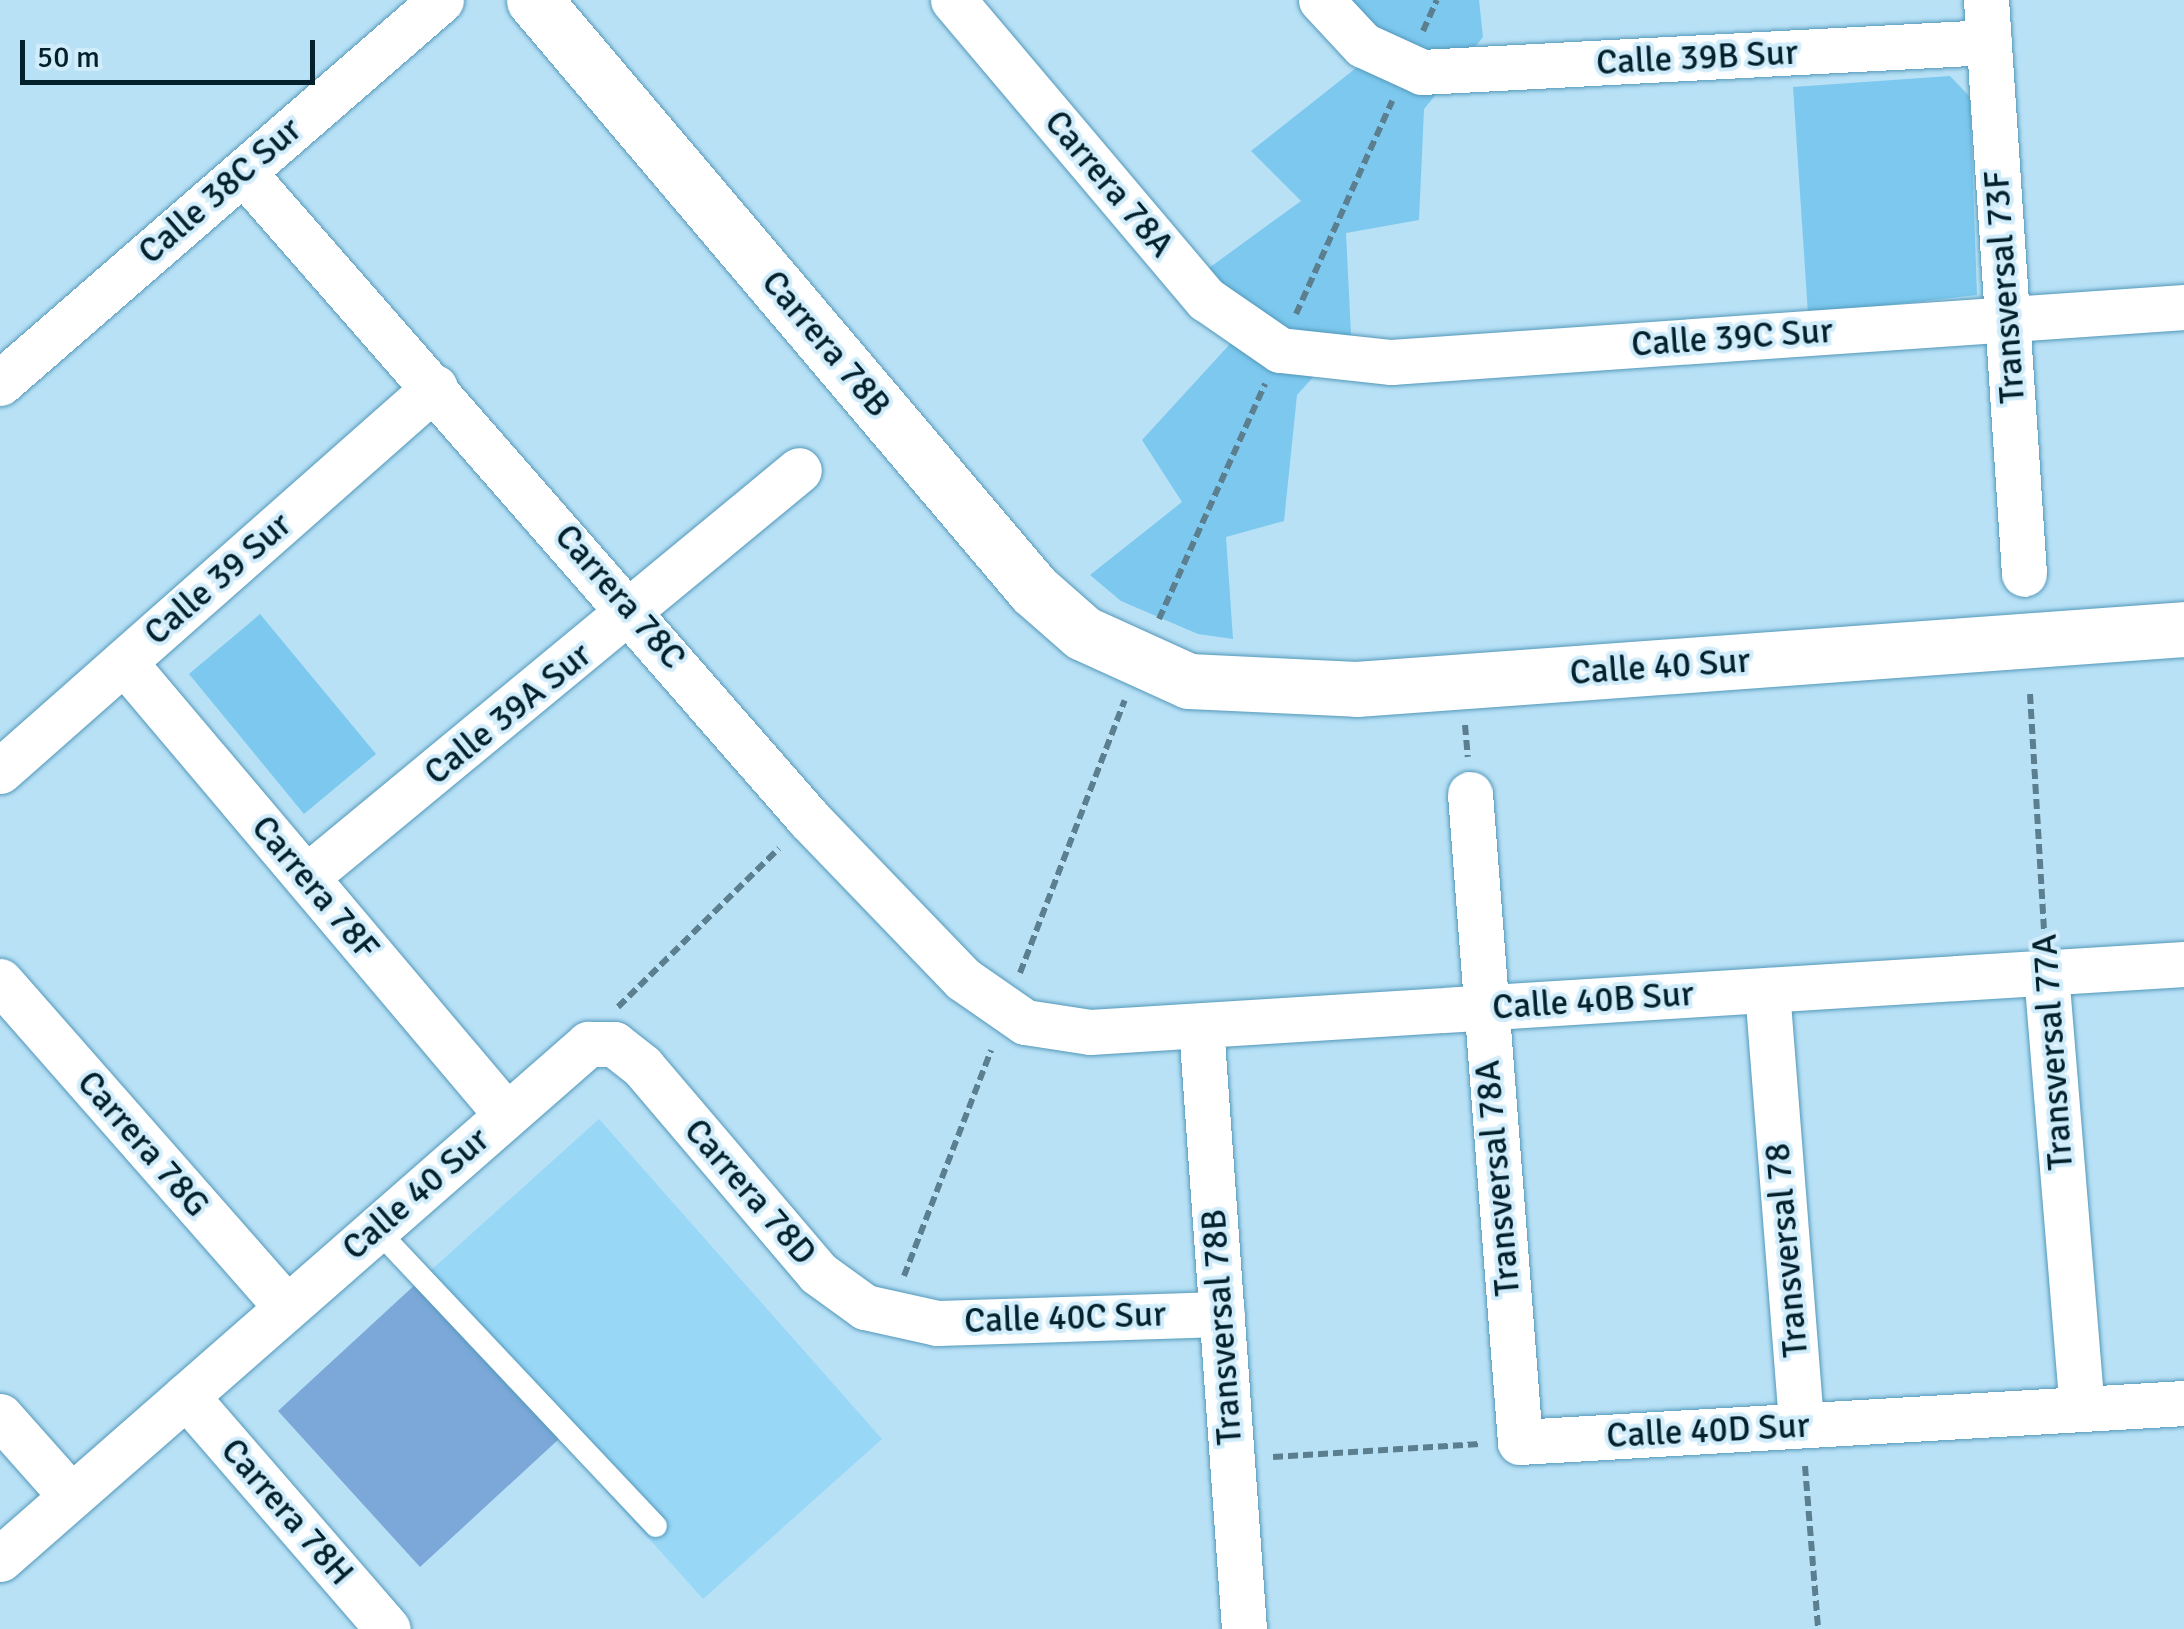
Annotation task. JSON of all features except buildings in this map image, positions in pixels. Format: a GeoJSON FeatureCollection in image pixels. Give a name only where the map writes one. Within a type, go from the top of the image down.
{"type":"FeatureCollection","features":[{"type":"Feature","properties":{"kind":"street","name":"Calle 38C Sur"},"geometry":{"type":"LineString","coordinates":[[0,383],[441,0]]}},
{"type":"Feature","properties":{"kind":"street","name":"Carrera 78B"},"geometry":{"type":"LineString","coordinates":[[534,0],[1034,590],[1083,633],[1139,662]]}},
{"type":"Feature","properties":{"kind":"street","name":"Carrera 78A"},"geometry":{"type":"LineString","coordinates":[[952,0],[1206,298],[1280,350]]}},
{"type":"Feature","properties":{"kind":"street","name":"Calle 39B Sur"},"geometry":{"type":"LineString","coordinates":[[1321,0],[1364,44],[1406,69],[1987,21]]}},
{"type":"Feature","properties":{"kind":"street","name":"Transversal 73F"},"geometry":{"type":"LineString","coordinates":[[1987,21],[2024,574]]}},
{"type":"Feature","properties":{"kind":"street","name":"Carrera 78C"},"geometry":{"type":"LineString","coordinates":[[243,172],[635,612],[809,819],[1005,1012]]}},
{"type":"Feature","properties":{"kind":"street","name":"Calle 39C Sur"},"geometry":{"type":"LineString","coordinates":[[1280,350],[1391,362],[2184,307]]}},
{"type":"Feature","properties":{"kind":"street","name":"Calle 39 Sur"},"geometry":{"type":"LineString","coordinates":[[0,771],[435,387]]}},
{"type":"Feature","properties":{"kind":"street","name":"Calle 39A Sur"},"geometry":{"type":"LineString","coordinates":[[306,878],[635,612],[799,470]]}},
{"type":"Feature","properties":{"kind":"street","name":"Calle 40 Sur"},"geometry":{"type":"LineString","coordinates":[[1139,662],[1189,681],[1306,690],[2184,629]]}},
{"type":"Feature","properties":{"kind":"street","name":"Carrera 78F"},"geometry":{"type":"LineString","coordinates":[[124,662],[506,1114]]}},
{"type":"Feature","properties":{"kind":"street","name":"Transversal 78A"},"geometry":{"type":"LineString","coordinates":[[1470,794],[1520,1442]]}},
{"type":"Feature","properties":{"kind":"street","name":"Calle 40B Sur"},"geometry":{"type":"LineString","coordinates":[[1005,1012],[1090,1032],[2184,964]]}},
{"type":"Feature","properties":{"kind":"street","name":"Transversal 77A"},"geometry":{"type":"LineString","coordinates":[[2046,972],[2082,1409]]}},
{"type":"Feature","properties":{"kind":"street","name":"Carrera 78G"},"geometry":{"type":"LineString","coordinates":[[0,981],[286,1307]]}},
{"type":"Feature","properties":{"kind":"street","name":"Transversal 78"},"geometry":{"type":"LineString","coordinates":[[1767,990],[1801,1426]]}},
{"type":"Feature","properties":{"kind":"street","name":"Transversal 78B"},"geometry":{"type":"LineString","coordinates":[[1201,1026],[1244,1629]]}},
{"type":"Feature","properties":{"kind":"street","name":"Calle 40 Sur"},"geometry":{"type":"LineString","coordinates":[[0,1558],[574,1054],[606,1044]]}},
{"type":"Feature","properties":{"kind":"street","name":"Carrera 78D"},"geometry":{"type":"LineString","coordinates":[[606,1044],[642,1066],[818,1272],[865,1306],[909,1320]]}},
{"type":"Feature","properties":{"kind":"street","name":"Calle 40C Sur"},"geometry":{"type":"LineString","coordinates":[[909,1320],[1222,1314]]}},
{"type":"Feature","properties":{"kind":"street","name":"Carrera 78H"},"geometry":{"type":"LineString","coordinates":[[186,1396],[369,1622]]}},
{"type":"Feature","properties":{"kind":"street","name":"Calle 40D Sur"},"geometry":{"type":"LineString","coordinates":[[1520,1442],[2184,1403]]}},
{"type":"Feature","properties":{"kind":"street"},"geometry":{"type":"LineString","coordinates":[[0,1416],[72,1496]]}},
{"type":"Feature","properties":{"kind":"lane"},"geometry":{"type":"LineString","coordinates":[[376,1229],[656,1526]]}},
{"type":"Feature","properties":{"kind":"path","name":"Transversal 77A"},"geometry":{"type":"LineString","coordinates":[[2030,694],[2046,972]]}},
{"type":"Feature","properties":{"kind":"path"},"geometry":{"type":"LineString","coordinates":[[606,1044],[622,997],[809,819]]}},
{"type":"Feature","properties":{"kind":"path"},"geometry":{"type":"LineString","coordinates":[[1801,1426],[1818,1629]]}},
{"type":"Feature","properties":{"kind":"path"},"geometry":{"type":"LineString","coordinates":[[1232,1459],[1520,1442]]}},
{"type":"Feature","properties":{"kind":"shaded area"},"geometry":{"type":"Polygon","coordinates":[[[1336,0],[1479,0],[1483,37],[1424,109],[1419,220],[1346,233],[1351,335],[1297,395],[1284,521],[1226,537],[1233,639],[1198,634],[1121,601],[1090,575],[1182,502],[1142,440],[1241,332],[1191,281],[1301,201],[1251,151],[1356,68],[1336,0]]]}},
{"type":"Feature","properties":{"kind":"shaded area"},"geometry":{"type":"Polygon","coordinates":[[[1950,76],[1970,97],[1977,295],[1808,314],[1793,87],[1950,76]]]}},
{"type":"Feature","properties":{"kind":"shaded area"},"geometry":{"type":"Polygon","coordinates":[[[260,614],[376,754],[304,814],[189,674],[260,614]]]}},
{"type":"Feature","properties":{"kind":"shaded area"},"geometry":{"type":"Polygon","coordinates":[[[599,1119],[882,1439],[703,1599],[419,1281],[599,1119]]]}}]}
